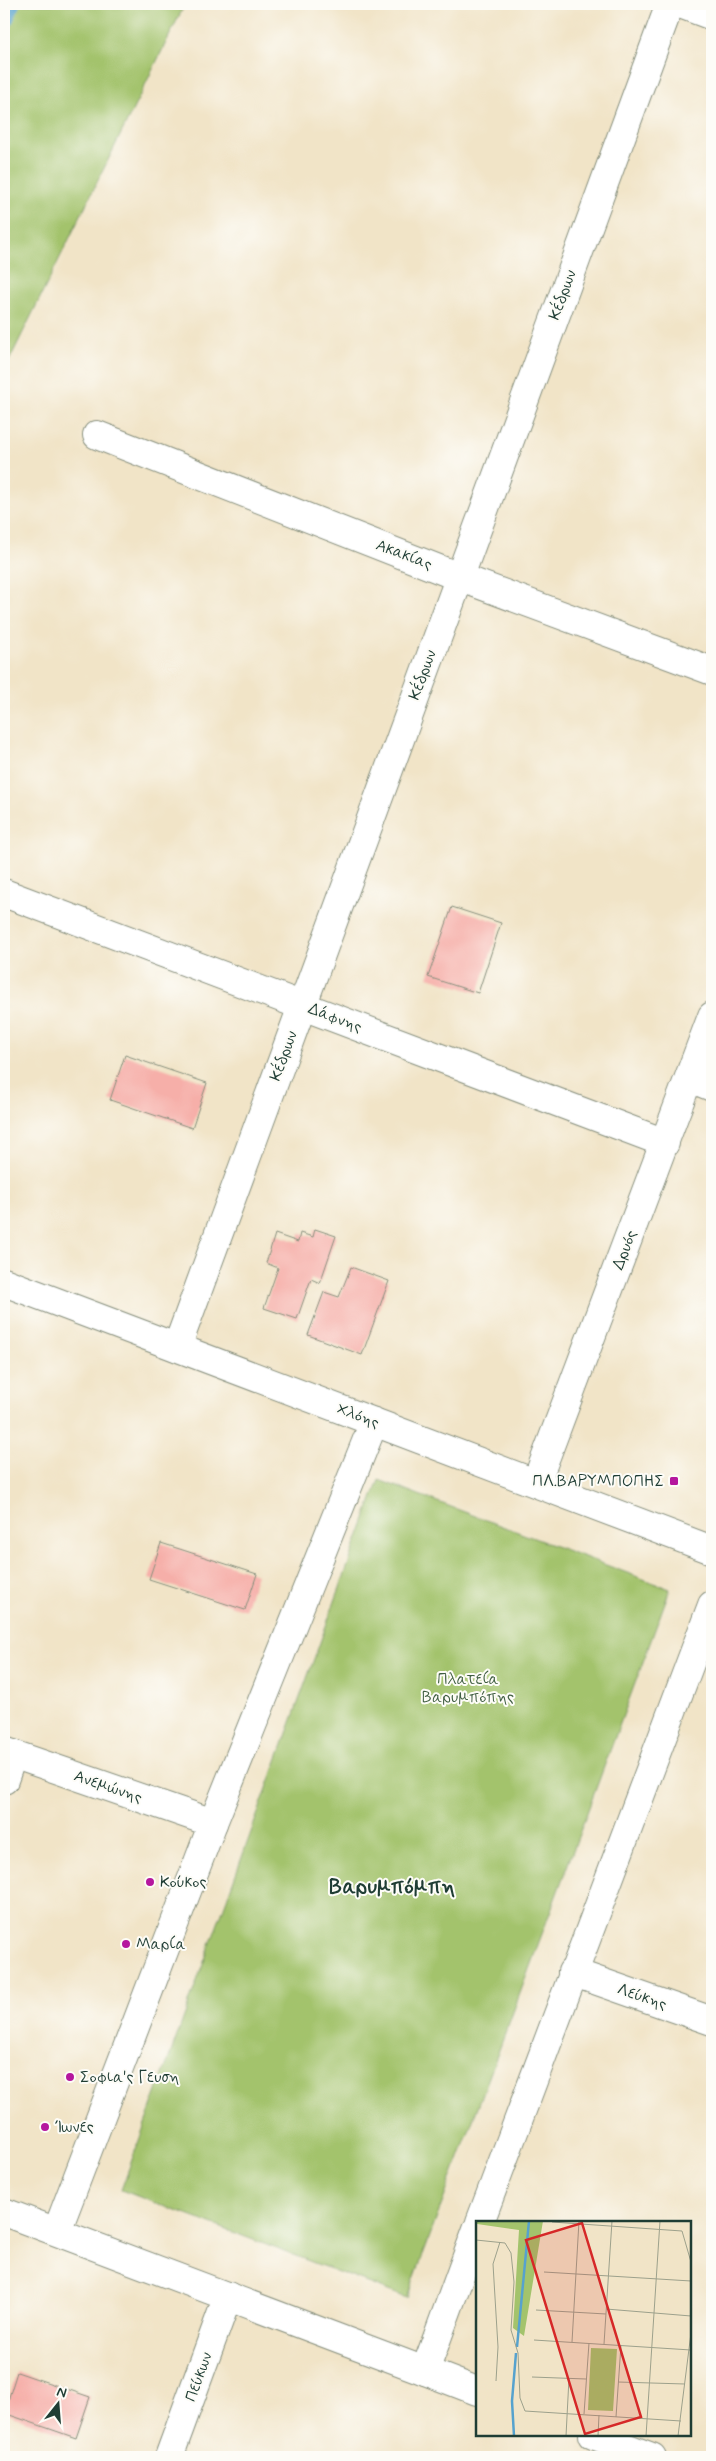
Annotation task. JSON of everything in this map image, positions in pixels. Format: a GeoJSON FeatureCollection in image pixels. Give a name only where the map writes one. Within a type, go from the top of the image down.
{"type":"FeatureCollection","features":[{"type":"Feature","properties":{"kind":"street","name":"Κέδρων"},"geometry":{"type":"LineString","coordinates":[[177,1348],[670,4]]}},
{"type":"Feature","properties":{"kind":"street"},"geometry":{"type":"LineString","coordinates":[[680,4],[712,16]]}},
{"type":"Feature","properties":{"kind":"street","name":"Ακακίας"},"geometry":{"type":"LineString","coordinates":[[97,435],[459,577],[712,671]]}},
{"type":"Feature","properties":{"kind":"street","name":"Δάφνης"},"geometry":{"type":"LineString","coordinates":[[4,893],[665,1143]]}},
{"type":"Feature","properties":{"kind":"street","name":"Δρυός"},"geometry":{"type":"LineString","coordinates":[[536,1483],[665,1143],[701,1083],[712,1016]]}},
{"type":"Feature","properties":{"kind":"street","name":"Χλόης"},"geometry":{"type":"LineString","coordinates":[[4,1282],[712,1550]]}},
{"type":"Feature","properties":{"kind":"street"},"geometry":{"type":"LineString","coordinates":[[57,2231],[213,1823],[374,1422]]}},
{"type":"Feature","properties":{"kind":"street"},"geometry":{"type":"LineString","coordinates":[[480,2221],[572,1972],[712,1605]]}},
{"type":"Feature","properties":{"kind":"street"},"geometry":{"type":"LineString","coordinates":[[4,1780],[8,1752]]}},
{"type":"Feature","properties":{"kind":"street","name":"Ανεμώνης"},"geometry":{"type":"LineString","coordinates":[[8,1752],[213,1823]]}},
{"type":"Feature","properties":{"kind":"street","name":"Λεύκης"},"geometry":{"type":"LineString","coordinates":[[572,1972],[712,2021]]}},
{"type":"Feature","properties":{"kind":"street"},"geometry":{"type":"LineString","coordinates":[[4,2212],[476,2391]]}},
{"type":"Feature","properties":{"kind":"street"},"geometry":{"type":"LineString","coordinates":[[425,2371],[476,2232]]}},
{"type":"Feature","properties":{"kind":"street","name":"Πεύκων"},"geometry":{"type":"LineString","coordinates":[[169,2457],[228,2296]]}},
{"type":"Feature","properties":{"kind":"street"},"geometry":{"type":"LineString","coordinates":[[596,2436],[652,2457]]}},
{"type":"Feature","properties":{"kind":"green space"},"geometry":{"type":"Polygon","coordinates":[[[4,4],[185,4],[4,371],[4,4]]]}},
{"type":"Feature","properties":{"kind":"green space","name":"Πλατεία Βαρυμπόπης"},"geometry":{"type":"Polygon","coordinates":[[[379,1480],[670,1589],[407,2298],[121,2190],[379,1480]]]}},
{"type":"Feature","properties":{"kind":"building"},"geometry":{"type":"Polygon","coordinates":[[[452,907],[501,923],[478,993],[428,977],[452,907]]]}},
{"type":"Feature","properties":{"kind":"building"},"geometry":{"type":"Polygon","coordinates":[[[125,1055],[207,1083],[192,1128],[110,1100],[125,1055]]]}},
{"type":"Feature","properties":{"kind":"building"},"geometry":{"type":"Polygon","coordinates":[[[315,1229],[336,1236],[320,1283],[311,1279],[297,1319],[264,1308],[278,1268],[266,1263],[275,1234],[298,1242],[300,1233],[313,1237],[315,1229]]]}},
{"type":"Feature","properties":{"kind":"building"},"geometry":{"type":"Polygon","coordinates":[[[351,1267],[389,1281],[362,1355],[308,1335],[324,1292],[339,1297],[351,1267]]]}},
{"type":"Feature","properties":{"kind":"building"},"geometry":{"type":"Polygon","coordinates":[[[161,1543],[257,1574],[245,1610],[149,1579],[161,1543]]]}},
{"type":"Feature","properties":{"kind":"building"},"geometry":{"type":"Polygon","coordinates":[[[17,2372],[90,2397],[76,2438],[4,2413],[17,2372]]]}},
{"type":"Feature","properties":{"kind":"waterway"},"geometry":{"type":"LineString","coordinates":[[4,31],[15,4]]}},
{"type":"Feature","properties":{"kind":"place","name":"ΠΛ.ΒΑΡΥΜΠΟΠΗΣ"},"geometry":{"type":"Point","coordinates":[674,1481]}},
{"type":"Feature","properties":{"kind":"place","name":"Κούκος"},"geometry":{"type":"Point","coordinates":[150,1882]}},
{"type":"Feature","properties":{"kind":"place","name":"Μαρία"},"geometry":{"type":"Point","coordinates":[126,1944]}},
{"type":"Feature","properties":{"kind":"place","name":"Σοφια'ς Γευση"},"geometry":{"type":"Point","coordinates":[70,2077]}},
{"type":"Feature","properties":{"kind":"place","name":"Ίωνες"},"geometry":{"type":"Point","coordinates":[45,2127]}},
{"type":"Feature","properties":{"kind":"district","name":"Βαρυμπόμπη"},"geometry":{"type":"Point","coordinates":[392,1887]}}]}
